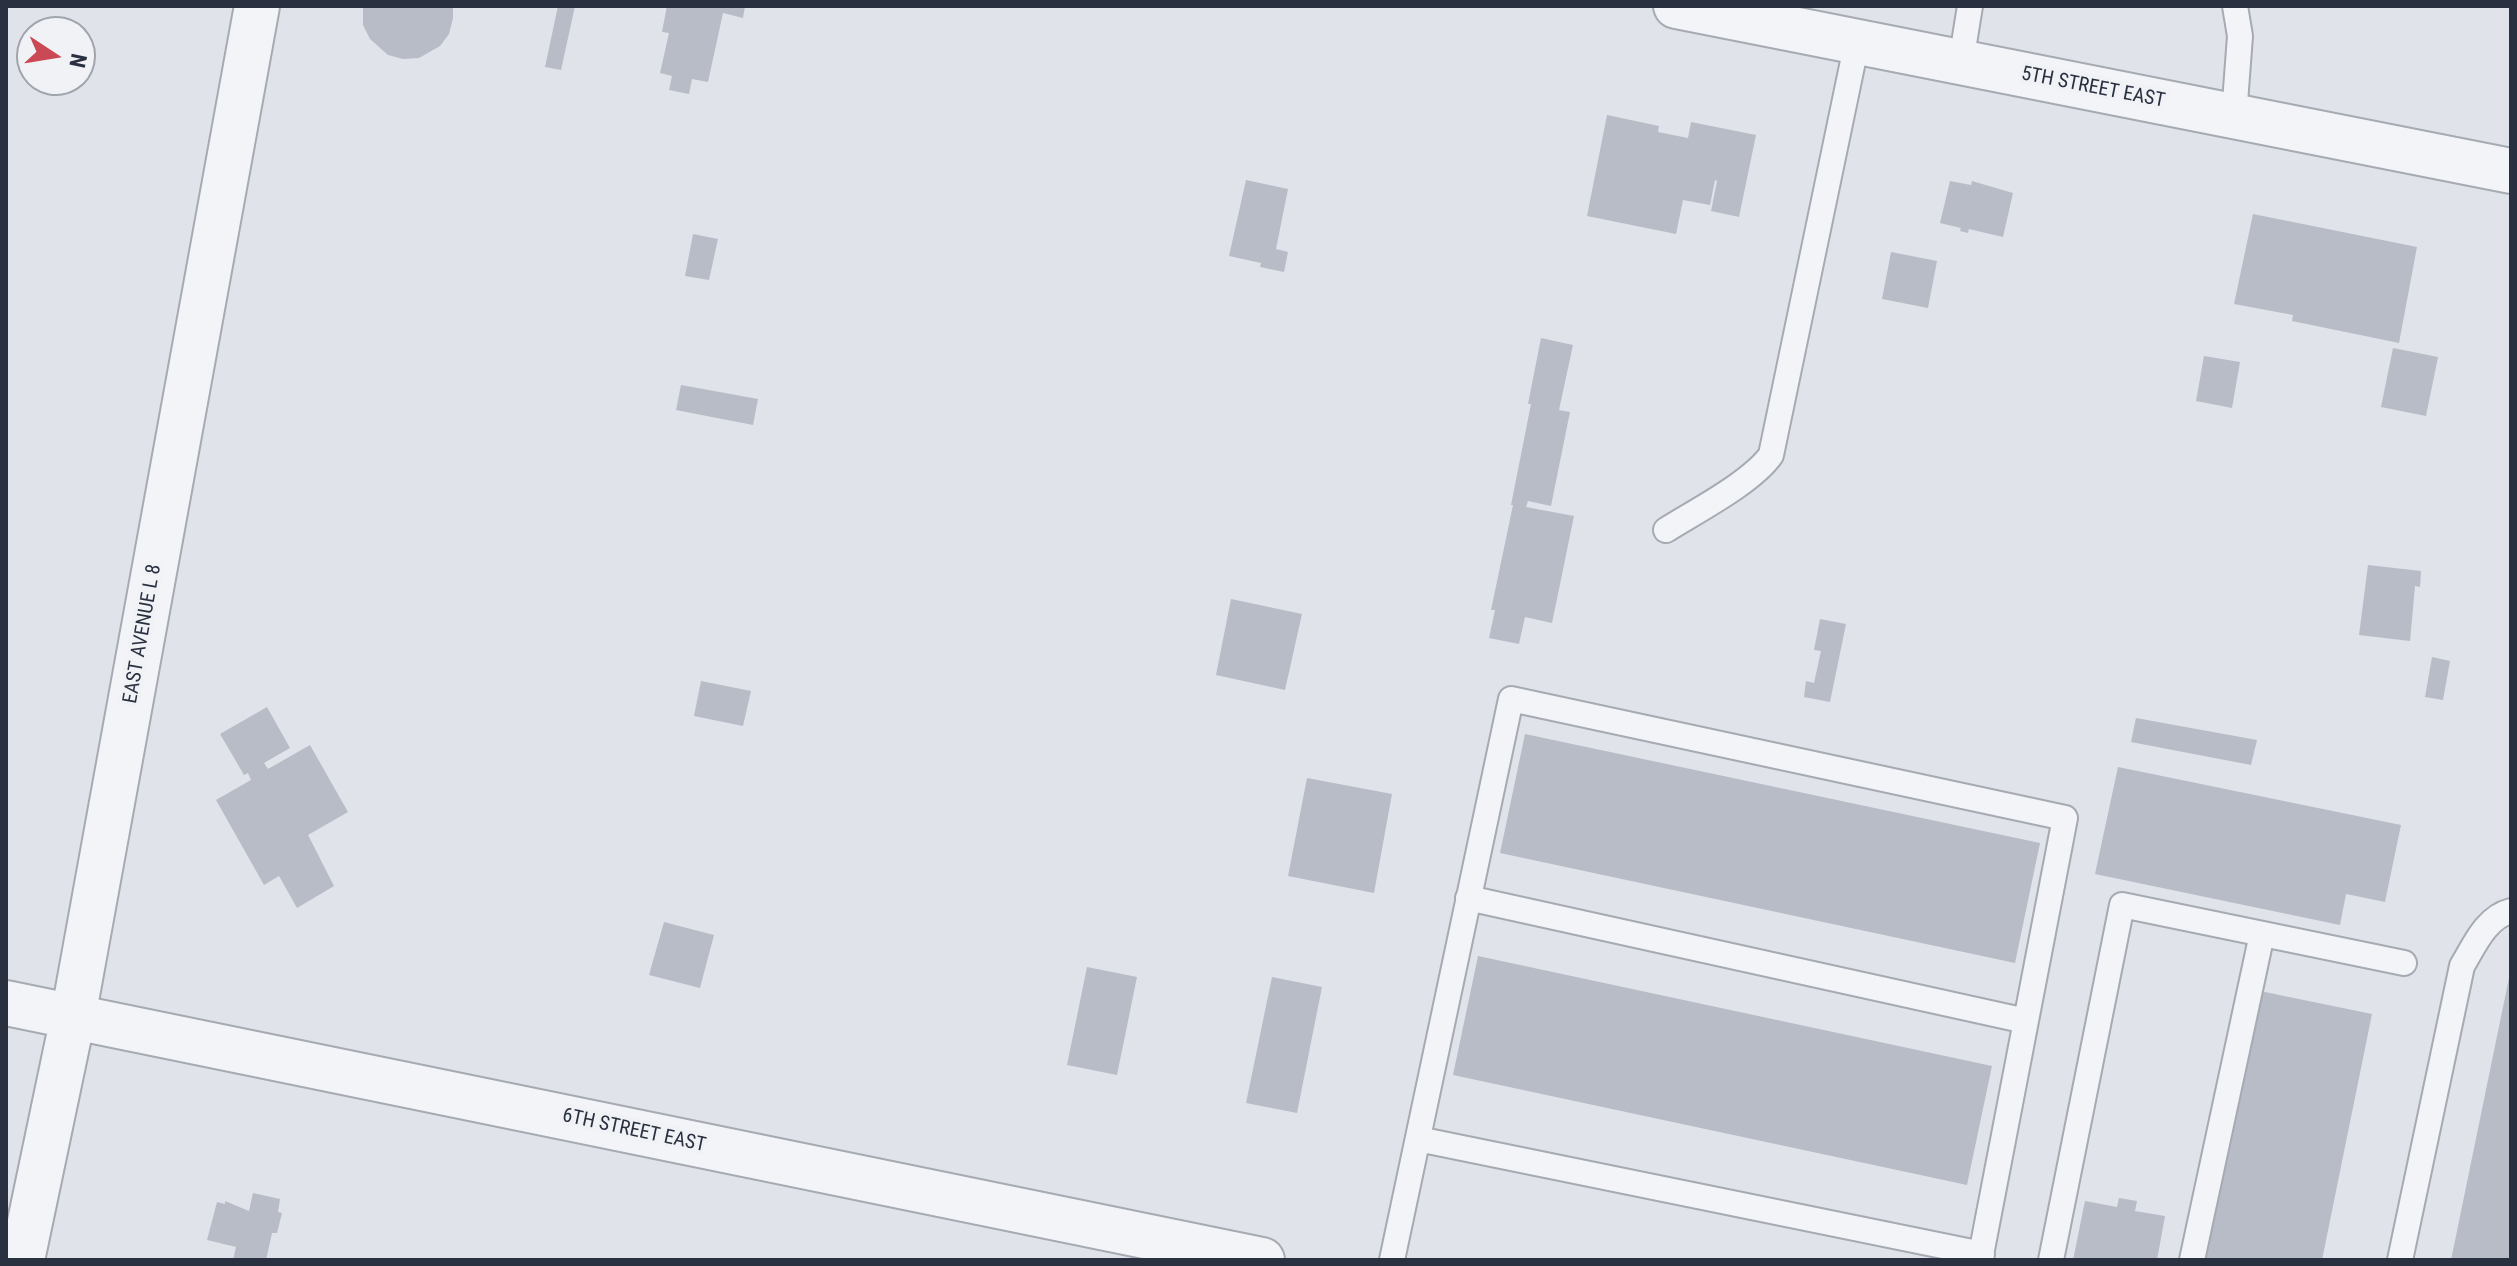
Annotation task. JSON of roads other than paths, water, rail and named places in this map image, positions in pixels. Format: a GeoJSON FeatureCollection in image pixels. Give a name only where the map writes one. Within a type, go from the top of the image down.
{"type":"FeatureCollection","features":[{"type":"Feature","properties":{"kind":"street","name":"EAST AVENUE L 8"},"geometry":{"type":"LineString","coordinates":[[22,1260],[73,1017],[257,6]]}},
{"type":"Feature","properties":{"kind":"street","name":"5TH STREET EAST"},"geometry":{"type":"LineString","coordinates":[[1676,6],[2511,171]]}},
{"type":"Feature","properties":{"kind":"street","name":"6TH STREET EAST"},"geometry":{"type":"LineString","coordinates":[[6,1003],[1262,1260]]}},
{"type":"Feature","properties":{"kind":"lane"},"geometry":{"type":"LineString","coordinates":[[1961,62],[1970,6]]}},
{"type":"Feature","properties":{"kind":"lane"},"geometry":{"type":"LineString","coordinates":[[2234,116],[2240,36],[2235,6]]}},
{"type":"Feature","properties":{"kind":"lane"},"geometry":{"type":"LineString","coordinates":[[1666,530],[1735,486],[1765,464],[1771,455],[1857,42]]}},
{"type":"Feature","properties":{"kind":"lane"},"geometry":{"type":"LineString","coordinates":[[1392,1260],[1511,699],[2065,818],[1981,1257],[1418,1139]]}},
{"type":"Feature","properties":{"kind":"lane"},"geometry":{"type":"LineString","coordinates":[[1468,898],[2026,1021]]}},
{"type":"Feature","properties":{"kind":"lane"},"geometry":{"type":"LineString","coordinates":[[2051,1260],[2122,905],[2404,963]]}},
{"type":"Feature","properties":{"kind":"lane"},"geometry":{"type":"LineString","coordinates":[[2400,1260],[2462,966],[2484,929],[2506,911],[2511,911]]}},
{"type":"Feature","properties":{"kind":"lane"},"geometry":{"type":"LineString","coordinates":[[2192,1260],[2262,934]]}}]}
